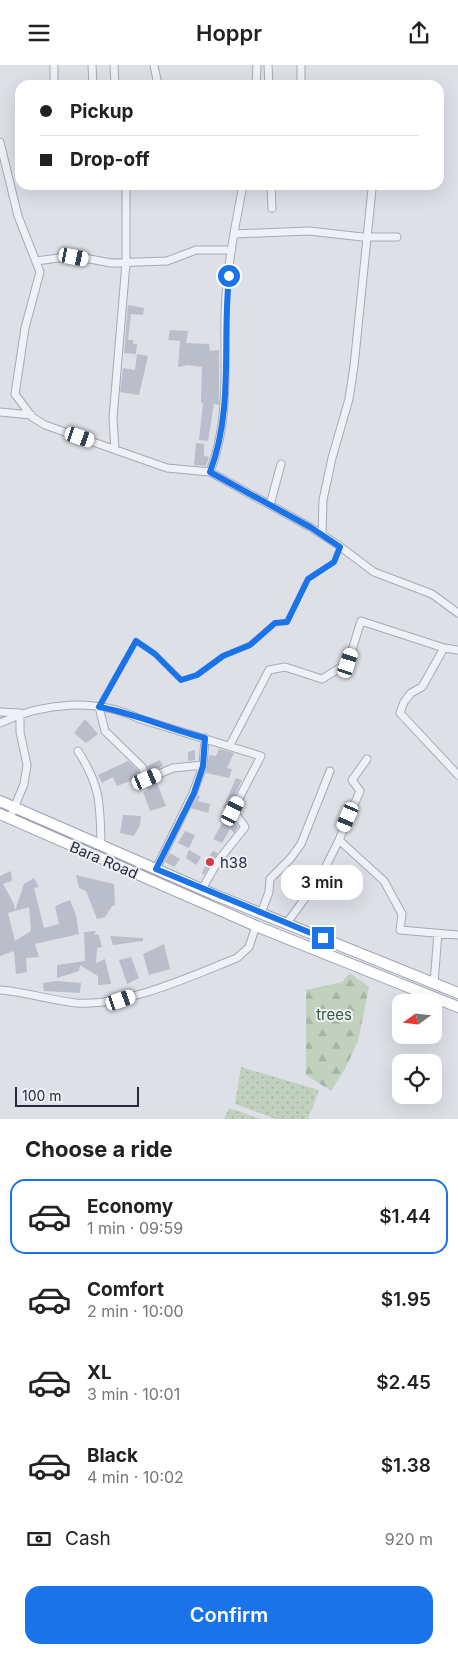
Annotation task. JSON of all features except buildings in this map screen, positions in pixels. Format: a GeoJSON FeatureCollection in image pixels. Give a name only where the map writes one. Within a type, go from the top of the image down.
{"type":"FeatureCollection","features":[{"type":"Feature","properties":{"kind":"main road"},"geometry":{"type":"LineString","coordinates":[[0,801],[202,889],[458,993]]}},
{"type":"Feature","properties":{"kind":"main road","name":"Bara Road"},"geometry":{"type":"LineString","coordinates":[[0,814],[256,926],[458,1007]]}},
{"type":"Feature","properties":{"kind":"main road"},"geometry":{"type":"LineString","coordinates":[[38,831],[43,819]]}},
{"type":"Feature","properties":{"kind":"main road"},"geometry":{"type":"LineString","coordinates":[[256,926],[261,913]]}},
{"type":"Feature","properties":{"kind":"street"},"geometry":{"type":"LineString","coordinates":[[54,65],[54,80]]}},
{"type":"Feature","properties":{"kind":"street"},"geometry":{"type":"LineString","coordinates":[[92,65],[93,80]]}},
{"type":"Feature","properties":{"kind":"street"},"geometry":{"type":"LineString","coordinates":[[114,65],[115,80]]}},
{"type":"Feature","properties":{"kind":"street"},"geometry":{"type":"LineString","coordinates":[[154,65],[157,80]]}},
{"type":"Feature","properties":{"kind":"street"},"geometry":{"type":"LineString","coordinates":[[256,80],[257,65]]}},
{"type":"Feature","properties":{"kind":"street"},"geometry":{"type":"LineString","coordinates":[[268,65],[268,80]]}},
{"type":"Feature","properties":{"kind":"street"},"geometry":{"type":"LineString","coordinates":[[301,65],[301,80]]}},
{"type":"Feature","properties":{"kind":"street"},"geometry":{"type":"LineString","coordinates":[[0,142],[18,216],[40,272],[25,328],[15,394],[31,415],[45,425],[167,468],[210,472],[322,535],[374,572],[432,594],[458,613]]}},
{"type":"Feature","properties":{"kind":"street"},"geometry":{"type":"LineString","coordinates":[[0,175],[8,173]]}},
{"type":"Feature","properties":{"kind":"street"},"geometry":{"type":"LineString","coordinates":[[115,449],[113,419],[126,263],[126,190]]}},
{"type":"Feature","properties":{"kind":"street"},"geometry":{"type":"LineString","coordinates":[[210,472],[219,448],[224,421],[225,311],[234,234],[242,190]]}},
{"type":"Feature","properties":{"kind":"street"},"geometry":{"type":"LineString","coordinates":[[271,190],[272,208]]}},
{"type":"Feature","properties":{"kind":"street"},"geometry":{"type":"LineString","coordinates":[[322,535],[323,501],[332,458],[349,399],[354,366],[367,237],[374,190]]}},
{"type":"Feature","properties":{"kind":"street"},"geometry":{"type":"LineString","coordinates":[[234,234],[309,231],[367,237],[397,237]]}},
{"type":"Feature","properties":{"kind":"street"},"geometry":{"type":"LineString","coordinates":[[36,261],[74,257],[111,263],[168,261],[196,250],[232,250]]}},
{"type":"Feature","properties":{"kind":"street"},"geometry":{"type":"LineString","coordinates":[[0,412],[31,415]]}},
{"type":"Feature","properties":{"kind":"street"},"geometry":{"type":"LineString","coordinates":[[270,505],[281,464]]}},
{"type":"Feature","properties":{"kind":"street"},"geometry":{"type":"LineString","coordinates":[[230,745],[269,670],[285,667],[322,679],[348,663],[361,621],[444,648],[458,650]]}},
{"type":"Feature","properties":{"kind":"street"},"geometry":{"type":"LineString","coordinates":[[444,648],[422,687],[411,693],[404,702],[400,713],[458,775]]}},
{"type":"Feature","properties":{"kind":"street"},"geometry":{"type":"LineString","coordinates":[[0,723],[20,713],[41,708],[84,705],[122,711],[140,719],[261,756],[233,811],[245,827],[218,861],[202,889]]}},
{"type":"Feature","properties":{"kind":"street"},"geometry":{"type":"LineString","coordinates":[[99,707],[105,731],[142,767],[147,779],[173,768],[203,765]]}},
{"type":"Feature","properties":{"kind":"street"},"geometry":{"type":"LineString","coordinates":[[0,712],[20,713]]}},
{"type":"Feature","properties":{"kind":"street"},"geometry":{"type":"LineString","coordinates":[[10,818],[24,784],[27,765],[20,732],[20,713]]}},
{"type":"Feature","properties":{"kind":"street"},"geometry":{"type":"LineString","coordinates":[[156,869],[178,827],[203,765],[205,738]]}},
{"type":"Feature","properties":{"kind":"street"},"geometry":{"type":"LineString","coordinates":[[78,751],[88,766],[100,798],[101,844]]}},
{"type":"Feature","properties":{"kind":"street"},"geometry":{"type":"LineString","coordinates":[[286,923],[321,877],[360,791],[352,780],[367,759]]}},
{"type":"Feature","properties":{"kind":"street"},"geometry":{"type":"LineString","coordinates":[[261,913],[269,892],[270,879],[290,859],[301,844],[330,771]]}},
{"type":"Feature","properties":{"kind":"street"},"geometry":{"type":"LineString","coordinates":[[338,840],[384,881],[402,914],[400,929],[458,935]]}},
{"type":"Feature","properties":{"kind":"street"},"geometry":{"type":"LineString","coordinates":[[0,989],[24,991],[76,1003],[121,1000],[237,958],[249,947],[256,926]]}},
{"type":"Feature","properties":{"kind":"street"},"geometry":{"type":"LineString","coordinates":[[434,983],[438,933]]}},
{"type":"Feature","properties":{"kind":"lane"},"geometry":{"type":"LineString","coordinates":[[99,707],[136,641],[155,654],[181,680],[197,675],[223,656],[250,645],[275,623],[287,622],[308,579],[334,562],[340,547]]}},
{"type":"Feature","properties":{"kind":"green space","name":"trees"},"geometry":{"type":"Polygon","coordinates":[[[350,973],[369,987],[358,1041],[345,1069],[331,1091],[306,1075],[306,990],[342,982],[350,973]]]}},
{"type":"Feature","properties":{"kind":"green space"},"geometry":{"type":"Polygon","coordinates":[[[241,1067],[319,1090],[308,1119],[276,1119],[235,1104],[241,1067]]]}},
{"type":"Feature","properties":{"kind":"green space"},"geometry":{"type":"Polygon","coordinates":[[[229,1108],[261,1119],[224,1119],[229,1108]]]}},
{"type":"Feature","properties":{"kind":"place","name":"h38"},"geometry":{"type":"Point","coordinates":[210,862]}},
{"type":"Feature","properties":{"kind":"route"},"geometry":{"type":"LineString","coordinates":[[229,276],[225,311],[224,421],[219,448],[210,472],[310,527],[340,547],[334,562],[308,579],[287,622],[275,623],[250,645],[223,656],[197,675],[181,680],[155,654],[136,641],[99,707],[122,711],[140,719],[205,738],[203,766],[194,793],[156,869],[323,938]]}}]}
